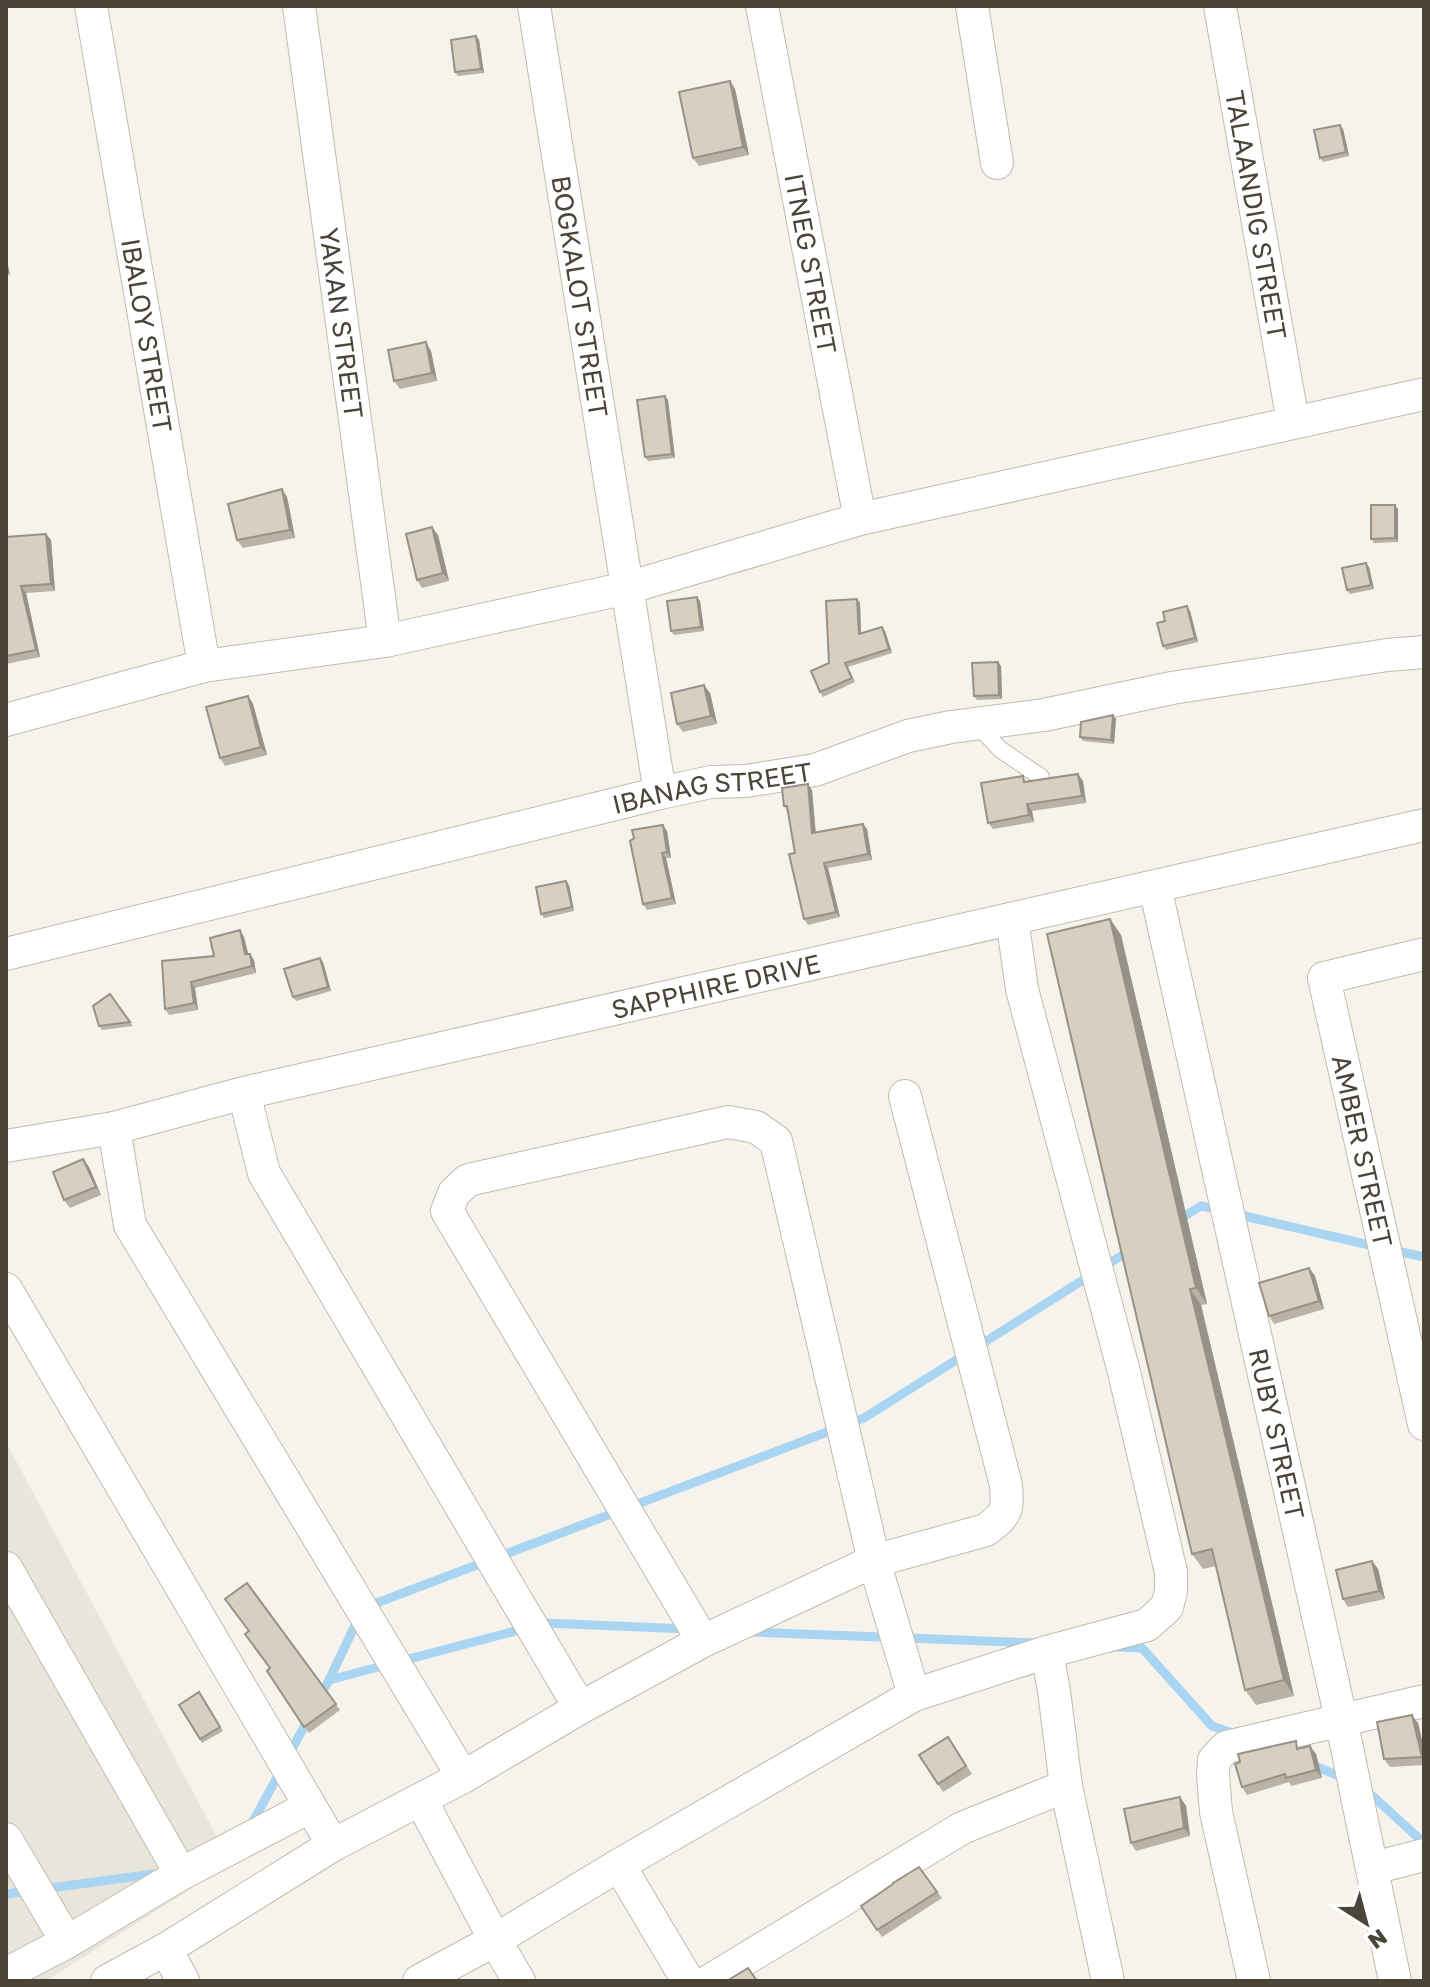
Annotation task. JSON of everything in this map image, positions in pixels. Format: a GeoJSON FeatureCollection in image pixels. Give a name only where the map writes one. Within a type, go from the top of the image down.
{"type":"FeatureCollection","features":[{"type":"Feature","properties":{"kind":"street","name":"IBALOY STREET"},"geometry":{"type":"LineString","coordinates":[[91,6],[204,666]]}},
{"type":"Feature","properties":{"kind":"street","name":"YAKAN STREET"},"geometry":{"type":"LineString","coordinates":[[299,6],[385,641]]}},
{"type":"Feature","properties":{"kind":"street","name":"BOGKALOT STREET"},"geometry":{"type":"LineString","coordinates":[[534,6],[660,793]]}},
{"type":"Feature","properties":{"kind":"street","name":"ITNEG STREET"},"geometry":{"type":"LineString","coordinates":[[762,6],[860,519]]}},
{"type":"Feature","properties":{"kind":"street"},"geometry":{"type":"LineString","coordinates":[[972,6],[997,163]]}},
{"type":"Feature","properties":{"kind":"street","name":"TALAANDIG STREET"},"geometry":{"type":"LineString","coordinates":[[1220,6],[1293,422]]}},
{"type":"Feature","properties":{"kind":"street"},"geometry":{"type":"LineString","coordinates":[[6,720],[204,666],[385,641],[627,588],[860,519],[1424,394]]}},
{"type":"Feature","properties":{"kind":"street","name":"IBANAG STREET"},"geometry":{"type":"LineString","coordinates":[[6,954],[660,793],[711,782],[746,781],[815,770],[908,736],[975,723],[1044,715],[1172,688],[1424,652]]}},
{"type":"Feature","properties":{"kind":"street","name":"SAPPHIRE DRIVE"},"geometry":{"type":"LineString","coordinates":[[6,1146],[114,1128],[244,1093],[1424,825]]}},
{"type":"Feature","properties":{"kind":"street","name":"RUBY STREET"},"geometry":{"type":"LineString","coordinates":[[1155,887],[1341,1719],[1395,1981]]}},
{"type":"Feature","properties":{"kind":"street"},"geometry":{"type":"LineString","coordinates":[[419,1981],[495,1940],[914,1695],[1047,1652],[1147,1625],[1167,1607],[1171,1572],[1124,1372],[1022,989],[1012,919]]}},
{"type":"Feature","properties":{"kind":"street","name":"AMBER STREET"},"geometry":{"type":"LineString","coordinates":[[1424,954],[1324,978],[1424,1424]]}},
{"type":"Feature","properties":{"kind":"street"},"geometry":{"type":"LineString","coordinates":[[244,1093],[264,1173],[580,1708]]}},
{"type":"Feature","properties":{"kind":"street"},"geometry":{"type":"LineString","coordinates":[[107,1981],[166,1949],[333,1845],[463,1777],[703,1641],[874,1561],[986,1530],[1001,1518],[1008,1508],[1006,1485],[905,1096]]}},
{"type":"Feature","properties":{"kind":"street"},"geometry":{"type":"LineString","coordinates":[[703,1641],[447,1211],[454,1193],[468,1180],[728,1122],[756,1127],[776,1141],[874,1561],[914,1695]]}},
{"type":"Feature","properties":{"kind":"street"},"geometry":{"type":"LineString","coordinates":[[114,1128],[130,1225],[463,1777]]}},
{"type":"Feature","properties":{"kind":"street"},"geometry":{"type":"LineString","coordinates":[[6,1289],[333,1845]]}},
{"type":"Feature","properties":{"kind":"street"},"geometry":{"type":"LineString","coordinates":[[6,1568],[181,1874]]}},
{"type":"Feature","properties":{"kind":"street"},"geometry":{"type":"LineString","coordinates":[[1047,1652],[1066,1786],[1108,1981]]}},
{"type":"Feature","properties":{"kind":"street"},"geometry":{"type":"LineString","coordinates":[[1254,1981],[1216,1812],[1214,1760],[1226,1747],[1424,1701]]}},
{"type":"Feature","properties":{"kind":"street"},"geometry":{"type":"LineString","coordinates":[[709,1981],[962,1828],[1066,1786]]}},
{"type":"Feature","properties":{"kind":"street"},"geometry":{"type":"LineString","coordinates":[[421,1800],[519,1981]]}},
{"type":"Feature","properties":{"kind":"street"},"geometry":{"type":"LineString","coordinates":[[6,1974],[67,1942],[181,1874],[309,1807]]}},
{"type":"Feature","properties":{"kind":"street"},"geometry":{"type":"LineString","coordinates":[[6,1839],[67,1942]]}},
{"type":"Feature","properties":{"kind":"street"},"geometry":{"type":"LineString","coordinates":[[1373,1868],[1424,1855]]}},
{"type":"Feature","properties":{"kind":"street"},"geometry":{"type":"LineString","coordinates":[[619,1865],[688,1981]]}},
{"type":"Feature","properties":{"kind":"street"},"geometry":{"type":"LineString","coordinates":[[166,1949],[183,1981]]}},
{"type":"Feature","properties":{"kind":"lane"},"geometry":{"type":"LineString","coordinates":[[975,723],[1001,750],[1041,777]]}},
{"type":"Feature","properties":{"kind":"shaded area"},"geometry":{"type":"Polygon","coordinates":[[[6,1442],[231,1863],[46,1981],[6,1981],[6,1442]]]}},
{"type":"Feature","properties":{"kind":"building"},"geometry":{"type":"Polygon","coordinates":[[[476,36],[481,69],[455,72],[451,40],[476,36]]]}},
{"type":"Feature","properties":{"kind":"building"},"geometry":{"type":"Polygon","coordinates":[[[730,81],[743,147],[693,158],[679,92],[730,81]]]}},
{"type":"Feature","properties":{"kind":"building"},"geometry":{"type":"Polygon","coordinates":[[[1340,125],[1346,152],[1320,158],[1314,130],[1340,125]]]}},
{"type":"Feature","properties":{"kind":"building"},"geometry":{"type":"Polygon","coordinates":[[[426,342],[432,373],[394,381],[388,350],[426,342]]]}},
{"type":"Feature","properties":{"kind":"building"},"geometry":{"type":"Polygon","coordinates":[[[665,396],[672,454],[645,457],[637,400],[665,396]]]}},
{"type":"Feature","properties":{"kind":"building"},"geometry":{"type":"Polygon","coordinates":[[[282,489],[290,530],[237,540],[228,504],[282,489]]]}},
{"type":"Feature","properties":{"kind":"building"},"geometry":{"type":"Polygon","coordinates":[[[1371,505],[1395,505],[1395,538],[1371,539],[1371,505]]]}},
{"type":"Feature","properties":{"kind":"building"},"geometry":{"type":"Polygon","coordinates":[[[432,527],[443,573],[417,580],[406,534],[432,527]]]}},
{"type":"Feature","properties":{"kind":"building"},"geometry":{"type":"Polygon","coordinates":[[[46,534],[51,584],[21,586],[36,650],[6,656],[6,537],[46,534]]]}},
{"type":"Feature","properties":{"kind":"building"},"geometry":{"type":"Polygon","coordinates":[[[1366,563],[1371,585],[1347,590],[1342,568],[1366,563]]]}},
{"type":"Feature","properties":{"kind":"building"},"geometry":{"type":"Polygon","coordinates":[[[697,597],[701,627],[671,631],[667,601],[697,597]]]}},
{"type":"Feature","properties":{"kind":"building"},"geometry":{"type":"Polygon","coordinates":[[[857,599],[859,634],[882,627],[889,649],[845,663],[852,678],[820,692],[811,671],[829,663],[826,601],[857,599]]]}},
{"type":"Feature","properties":{"kind":"building"},"geometry":{"type":"Polygon","coordinates":[[[1187,606],[1195,638],[1163,646],[1157,623],[1165,621],[1163,612],[1187,606]]]}},
{"type":"Feature","properties":{"kind":"building"},"geometry":{"type":"Polygon","coordinates":[[[998,662],[999,695],[974,696],[972,663],[998,662]]]}},
{"type":"Feature","properties":{"kind":"building"},"geometry":{"type":"Polygon","coordinates":[[[704,685],[711,716],[677,724],[671,693],[704,685]]]}},
{"type":"Feature","properties":{"kind":"building"},"geometry":{"type":"Polygon","coordinates":[[[248,696],[261,747],[220,758],[206,707],[248,696]]]}},
{"type":"Feature","properties":{"kind":"building"},"geometry":{"type":"Polygon","coordinates":[[[1113,715],[1111,740],[1080,737],[1081,722],[1113,715]]]}},
{"type":"Feature","properties":{"kind":"building"},"geometry":{"type":"Polygon","coordinates":[[[1078,774],[1082,796],[1027,804],[1029,815],[988,823],[981,783],[1023,776],[1024,782],[1078,774]]]}},
{"type":"Feature","properties":{"kind":"building"},"geometry":{"type":"Polygon","coordinates":[[[808,784],[812,833],[863,824],[868,854],[824,863],[836,912],[804,919],[789,854],[795,853],[782,788],[808,784]]]}},
{"type":"Feature","properties":{"kind":"building"},"geometry":{"type":"Polygon","coordinates":[[[663,825],[667,852],[662,853],[672,898],[643,904],[630,841],[634,838],[632,830],[663,825]]]}},
{"type":"Feature","properties":{"kind":"building"},"geometry":{"type":"Polygon","coordinates":[[[566,881],[572,907],[541,914],[536,887],[566,881]]]}},
{"type":"Feature","properties":{"kind":"building"},"geometry":{"type":"Polygon","coordinates":[[[1110,919],[1196,1288],[1190,1289],[1284,1680],[1245,1690],[1212,1549],[1192,1554],[1047,934],[1110,919]]]}},
{"type":"Feature","properties":{"kind":"building"},"geometry":{"type":"Polygon","coordinates":[[[240,930],[245,954],[250,954],[252,966],[191,982],[194,1003],[165,1009],[162,961],[214,956],[210,938],[240,930]]]}},
{"type":"Feature","properties":{"kind":"building"},"geometry":{"type":"Polygon","coordinates":[[[320,958],[328,987],[293,997],[284,969],[320,958]]]}},
{"type":"Feature","properties":{"kind":"building"},"geometry":{"type":"Polygon","coordinates":[[[110,994],[130,1022],[99,1026],[93,1006],[110,994]]]}},
{"type":"Feature","properties":{"kind":"building"},"geometry":{"type":"Polygon","coordinates":[[[83,1159],[96,1187],[64,1200],[53,1172],[83,1159]]]}},
{"type":"Feature","properties":{"kind":"building"},"geometry":{"type":"Polygon","coordinates":[[[1309,1268],[1319,1301],[1269,1316],[1259,1283],[1309,1268]]]}},
{"type":"Feature","properties":{"kind":"building"},"geometry":{"type":"Polygon","coordinates":[[[1372,1561],[1379,1591],[1343,1599],[1336,1570],[1372,1561]]]}},
{"type":"Feature","properties":{"kind":"building"},"geometry":{"type":"Polygon","coordinates":[[[247,1583],[336,1704],[304,1727],[267,1671],[270,1668],[245,1634],[249,1631],[225,1599],[247,1583]]]}},
{"type":"Feature","properties":{"kind":"building"},"geometry":{"type":"Polygon","coordinates":[[[199,1692],[220,1727],[200,1739],[179,1705],[199,1692]]]}},
{"type":"Feature","properties":{"kind":"building"},"geometry":{"type":"Polygon","coordinates":[[[1412,1715],[1422,1757],[1384,1759],[1377,1722],[1412,1715]]]}},
{"type":"Feature","properties":{"kind":"building"},"geometry":{"type":"Polygon","coordinates":[[[948,1737],[966,1766],[938,1784],[919,1755],[948,1737]]]}},
{"type":"Feature","properties":{"kind":"building"},"geometry":{"type":"Polygon","coordinates":[[[1296,1741],[1297,1749],[1310,1746],[1316,1770],[1286,1778],[1285,1774],[1242,1787],[1235,1764],[1240,1762],[1238,1754],[1296,1741]]]}},
{"type":"Feature","properties":{"kind":"building"},"geometry":{"type":"Polygon","coordinates":[[[1180,1797],[1184,1828],[1131,1843],[1124,1809],[1180,1797]]]}},
{"type":"Feature","properties":{"kind":"building"},"geometry":{"type":"Polygon","coordinates":[[[919,1867],[937,1892],[877,1930],[861,1906],[919,1867]]]}},
{"type":"Feature","properties":{"kind":"building"},"geometry":{"type":"Polygon","coordinates":[[[748,1968],[757,1981],[727,1981],[748,1968]]]}},
{"type":"Feature","properties":{"kind":"waterway"},"geometry":{"type":"LineString","coordinates":[[1178,1220],[1201,1206],[1222,1210]]}},
{"type":"Feature","properties":{"kind":"waterway"},"geometry":{"type":"LineString","coordinates":[[1236,1214],[1378,1247]]}},
{"type":"Feature","properties":{"kind":"waterway"},"geometry":{"type":"LineString","coordinates":[[1103,1267],[1131,1250]]}},
{"type":"Feature","properties":{"kind":"waterway"},"geometry":{"type":"LineString","coordinates":[[1392,1250],[1424,1257]]}},
{"type":"Feature","properties":{"kind":"waterway"},"geometry":{"type":"LineString","coordinates":[[366,1607],[864,1418],[1091,1275]]}},
{"type":"Feature","properties":{"kind":"waterway"},"geometry":{"type":"LineString","coordinates":[[329,1680],[358,1619]]}},
{"type":"Feature","properties":{"kind":"waterway"},"geometry":{"type":"LineString","coordinates":[[320,1697],[329,1680],[546,1623],[687,1629]]}},
{"type":"Feature","properties":{"kind":"waterway"},"geometry":{"type":"LineString","coordinates":[[750,1632],[1035,1643]]}},
{"type":"Feature","properties":{"kind":"waterway"},"geometry":{"type":"LineString","coordinates":[[1118,1647],[1142,1648],[1212,1726],[1235,1734]]}},
{"type":"Feature","properties":{"kind":"waterway"},"geometry":{"type":"LineString","coordinates":[[288,1757],[309,1717]]}},
{"type":"Feature","properties":{"kind":"waterway"},"geometry":{"type":"LineString","coordinates":[[1308,1763],[1346,1779]]}},
{"type":"Feature","properties":{"kind":"waterway"},"geometry":{"type":"LineString","coordinates":[[250,1827],[281,1770]]}},
{"type":"Feature","properties":{"kind":"waterway"},"geometry":{"type":"LineString","coordinates":[[1366,1790],[1424,1843]]}},
{"type":"Feature","properties":{"kind":"waterway"},"geometry":{"type":"LineString","coordinates":[[6,1894],[161,1873]]}}]}
